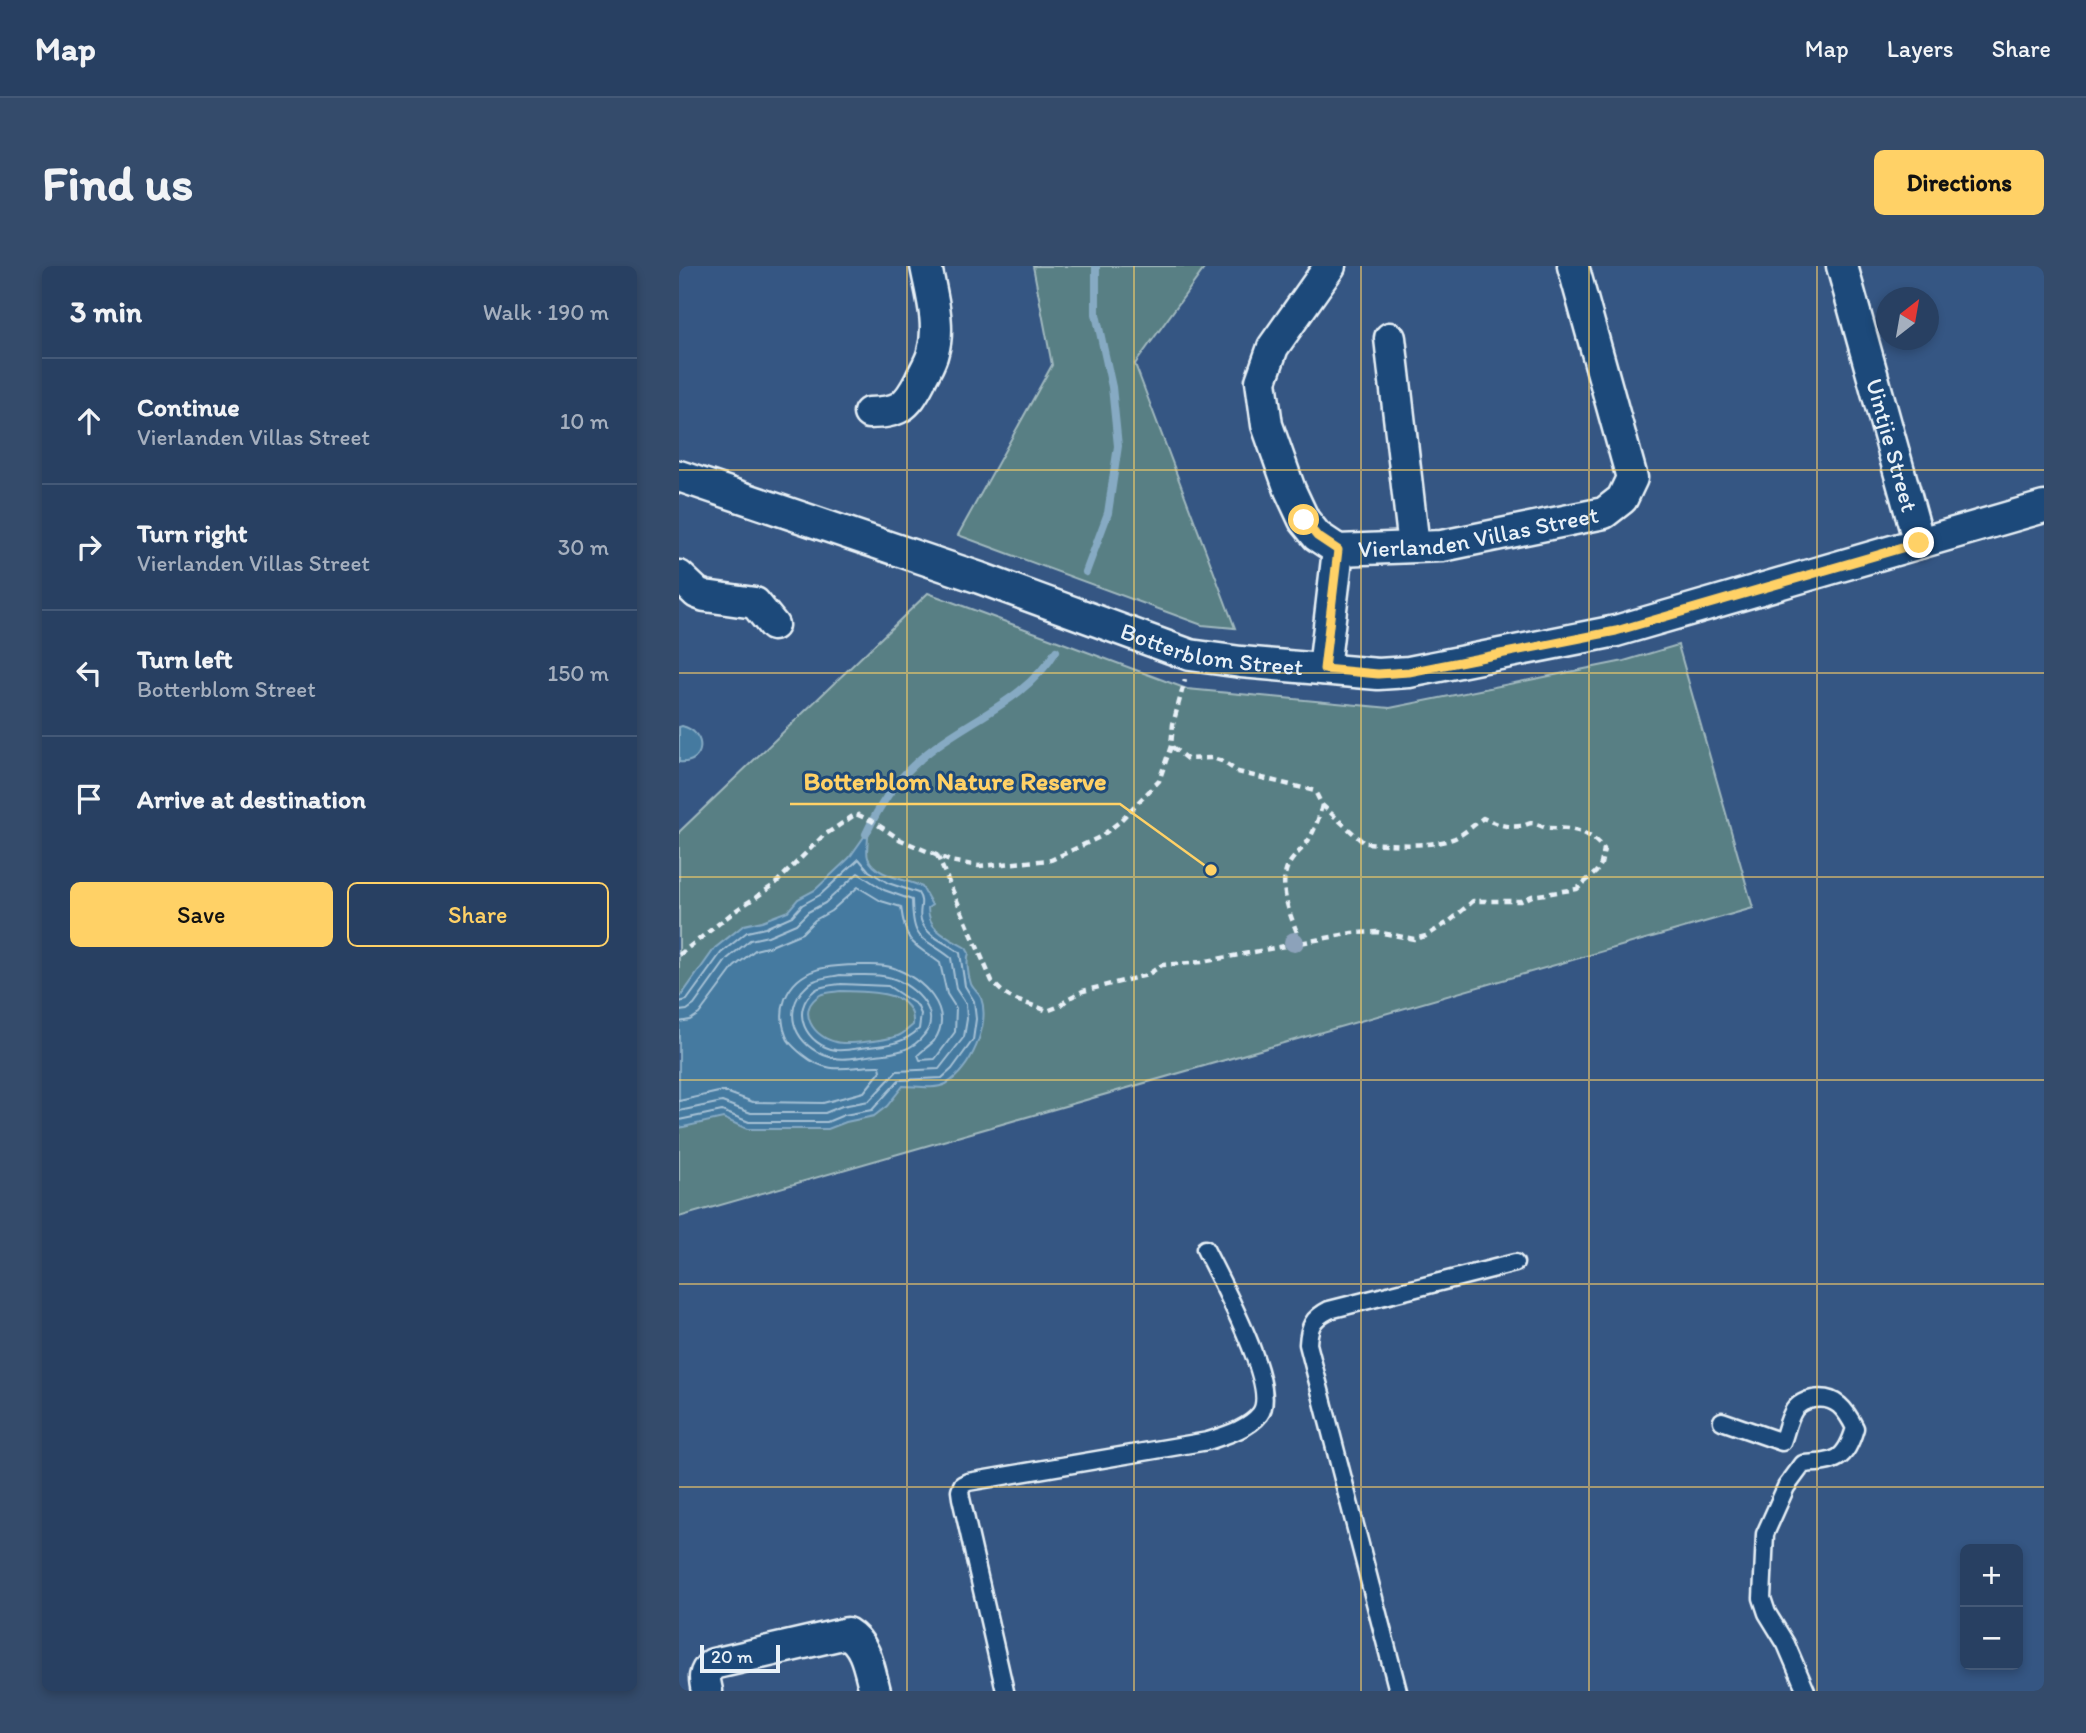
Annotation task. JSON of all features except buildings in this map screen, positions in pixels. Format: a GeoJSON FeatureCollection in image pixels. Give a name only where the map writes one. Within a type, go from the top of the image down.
{"type":"FeatureCollection","features":[{"type":"Feature","properties":{"kind":"street"},"geometry":{"type":"LineString","coordinates":[[869,413],[898,409],[910,401],[933,354],[935,317],[926,266]]}},
{"type":"Feature","properties":{"kind":"street","name":"Vierlanden Villas Street"},"geometry":{"type":"LineString","coordinates":[[1330,266],[1273,347],[1264,368],[1261,393],[1267,425],[1290,490],[1304,520],[1317,536],[1338,550],[1442,546],[1604,513],[1615,507],[1629,488],[1632,478],[1573,266]]}},
{"type":"Feature","properties":{"kind":"street","name":"Uintjie Street"},"geometry":{"type":"LineString","coordinates":[[1842,266],[1919,543]]}},
{"type":"Feature","properties":{"kind":"street"},"geometry":{"type":"LineString","coordinates":[[1390,338],[1414,547]]}},
{"type":"Feature","properties":{"kind":"street","name":"Botterblom Street"},"geometry":{"type":"LineString","coordinates":[[679,475],[980,578],[1190,655],[1378,674],[1409,672],[1616,631],[2044,507]]}},
{"type":"Feature","properties":{"kind":"street","name":"Vierlanden Villas Street"},"geometry":{"type":"LineString","coordinates":[[1324,669],[1338,550]]}},
{"type":"Feature","properties":{"kind":"street"},"geometry":{"type":"LineString","coordinates":[[679,576],[697,593],[705,596],[755,603],[773,625]]}},
{"type":"Feature","properties":{"kind":"street"},"geometry":{"type":"LineString","coordinates":[[707,1691],[704,1678],[706,1671],[713,1664],[847,1633],[863,1647],[875,1691]]}},
{"type":"Feature","properties":{"kind":"lane"},"geometry":{"type":"LineString","coordinates":[[1005,1691],[961,1499],[962,1485],[1208,1441],[1250,1423],[1261,1413],[1266,1392],[1259,1365],[1205,1249]]}},
{"type":"Feature","properties":{"kind":"lane"},"geometry":{"type":"LineString","coordinates":[[1398,1691],[1308,1344],[1308,1329],[1316,1317],[1329,1310],[1515,1263]]}},
{"type":"Feature","properties":{"kind":"lane"},"geometry":{"type":"LineString","coordinates":[[1782,1442],[1795,1408],[1807,1400],[1835,1400],[1848,1413],[1855,1429],[1849,1447],[1832,1462],[1803,1464],[1786,1487],[1765,1534],[1762,1598],[1806,1691]]}},
{"type":"Feature","properties":{"kind":"lane"},"geometry":{"type":"LineString","coordinates":[[1722,1421],[1782,1442],[1803,1464]]}},
{"type":"Feature","properties":{"kind":"path"},"geometry":{"type":"LineString","coordinates":[[679,955],[735,911],[774,885],[823,836],[856,814],[901,840],[950,861],[979,866],[1051,860],[1100,837],[1118,823],[1159,781],[1171,746],[1173,724],[1190,655]]}},
{"type":"Feature","properties":{"kind":"path"},"geometry":{"type":"LineString","coordinates":[[937,855],[992,981],[1003,994],[1047,1011],[1083,992],[1147,975],[1162,965],[1202,962],[1352,933],[1377,932],[1414,939],[1426,936],[1450,921],[1473,901],[1521,901],[1532,895],[1577,889],[1601,864],[1604,849],[1594,838],[1581,831],[1561,827],[1546,828],[1532,823],[1512,827],[1483,818],[1456,837],[1444,841],[1364,843],[1322,805],[1315,791],[1238,772],[1212,758],[1187,759],[1171,746]]}},
{"type":"Feature","properties":{"kind":"path"},"geometry":{"type":"LineString","coordinates":[[1301,943],[1287,903],[1284,884],[1287,866],[1307,842],[1318,822],[1322,805]]}},
{"type":"Feature","properties":{"kind":"green space"},"geometry":{"type":"Polygon","coordinates":[[[1033,266],[1206,266],[1135,364],[1235,628],[1202,625],[958,535],[1052,365],[1033,266]]]}},
{"type":"Feature","properties":{"kind":"green space"},"geometry":{"type":"Polygon","coordinates":[[[928,593],[1187,689],[1390,708],[1624,661],[1678,645],[1753,908],[679,1217],[679,832],[928,593]]]}},
{"type":"Feature","properties":{"kind":"water"},"geometry":{"type":"Polygon","coordinates":[[[682,726],[697,735],[700,741],[698,754],[688,762],[679,762],[679,727],[682,726]]]}},
{"type":"Feature","properties":{"kind":"water"},"geometry":{"type":"Polygon","coordinates":[[[866,834],[867,856],[872,864],[885,873],[922,887],[932,905],[928,908],[932,923],[947,937],[966,948],[969,953],[970,981],[981,998],[983,1009],[981,1033],[970,1058],[955,1078],[946,1084],[931,1087],[903,1086],[887,1106],[874,1116],[828,1129],[747,1129],[723,1118],[679,1128],[679,999],[715,948],[744,925],[788,911],[798,899],[815,890],[849,858],[866,834]],[[841,991],[822,994],[809,1008],[810,1023],[828,1039],[841,1043],[878,1040],[900,1035],[913,1025],[912,1013],[907,1005],[898,999],[876,993],[841,991]]]}},
{"type":"Feature","properties":{"kind":"waterway"},"geometry":{"type":"LineString","coordinates":[[1086,572],[1108,513],[1118,446],[1112,387],[1096,314],[1096,266]]}},
{"type":"Feature","properties":{"kind":"waterway"},"geometry":{"type":"LineString","coordinates":[[866,834],[887,797],[915,764],[932,749],[1026,686],[1056,651]]}},
{"type":"Feature","properties":{"kind":"place","name":"Botterblom Nature Reserve"},"geometry":{"type":"Point","coordinates":[1211,870]}},
{"type":"Feature","properties":{"kind":"route"},"geometry":{"type":"LineString","coordinates":[[1304,520],[1317,536],[1338,550],[1324,669],[1378,674],[1409,672],[1616,631],[1919,543]]}}]}
